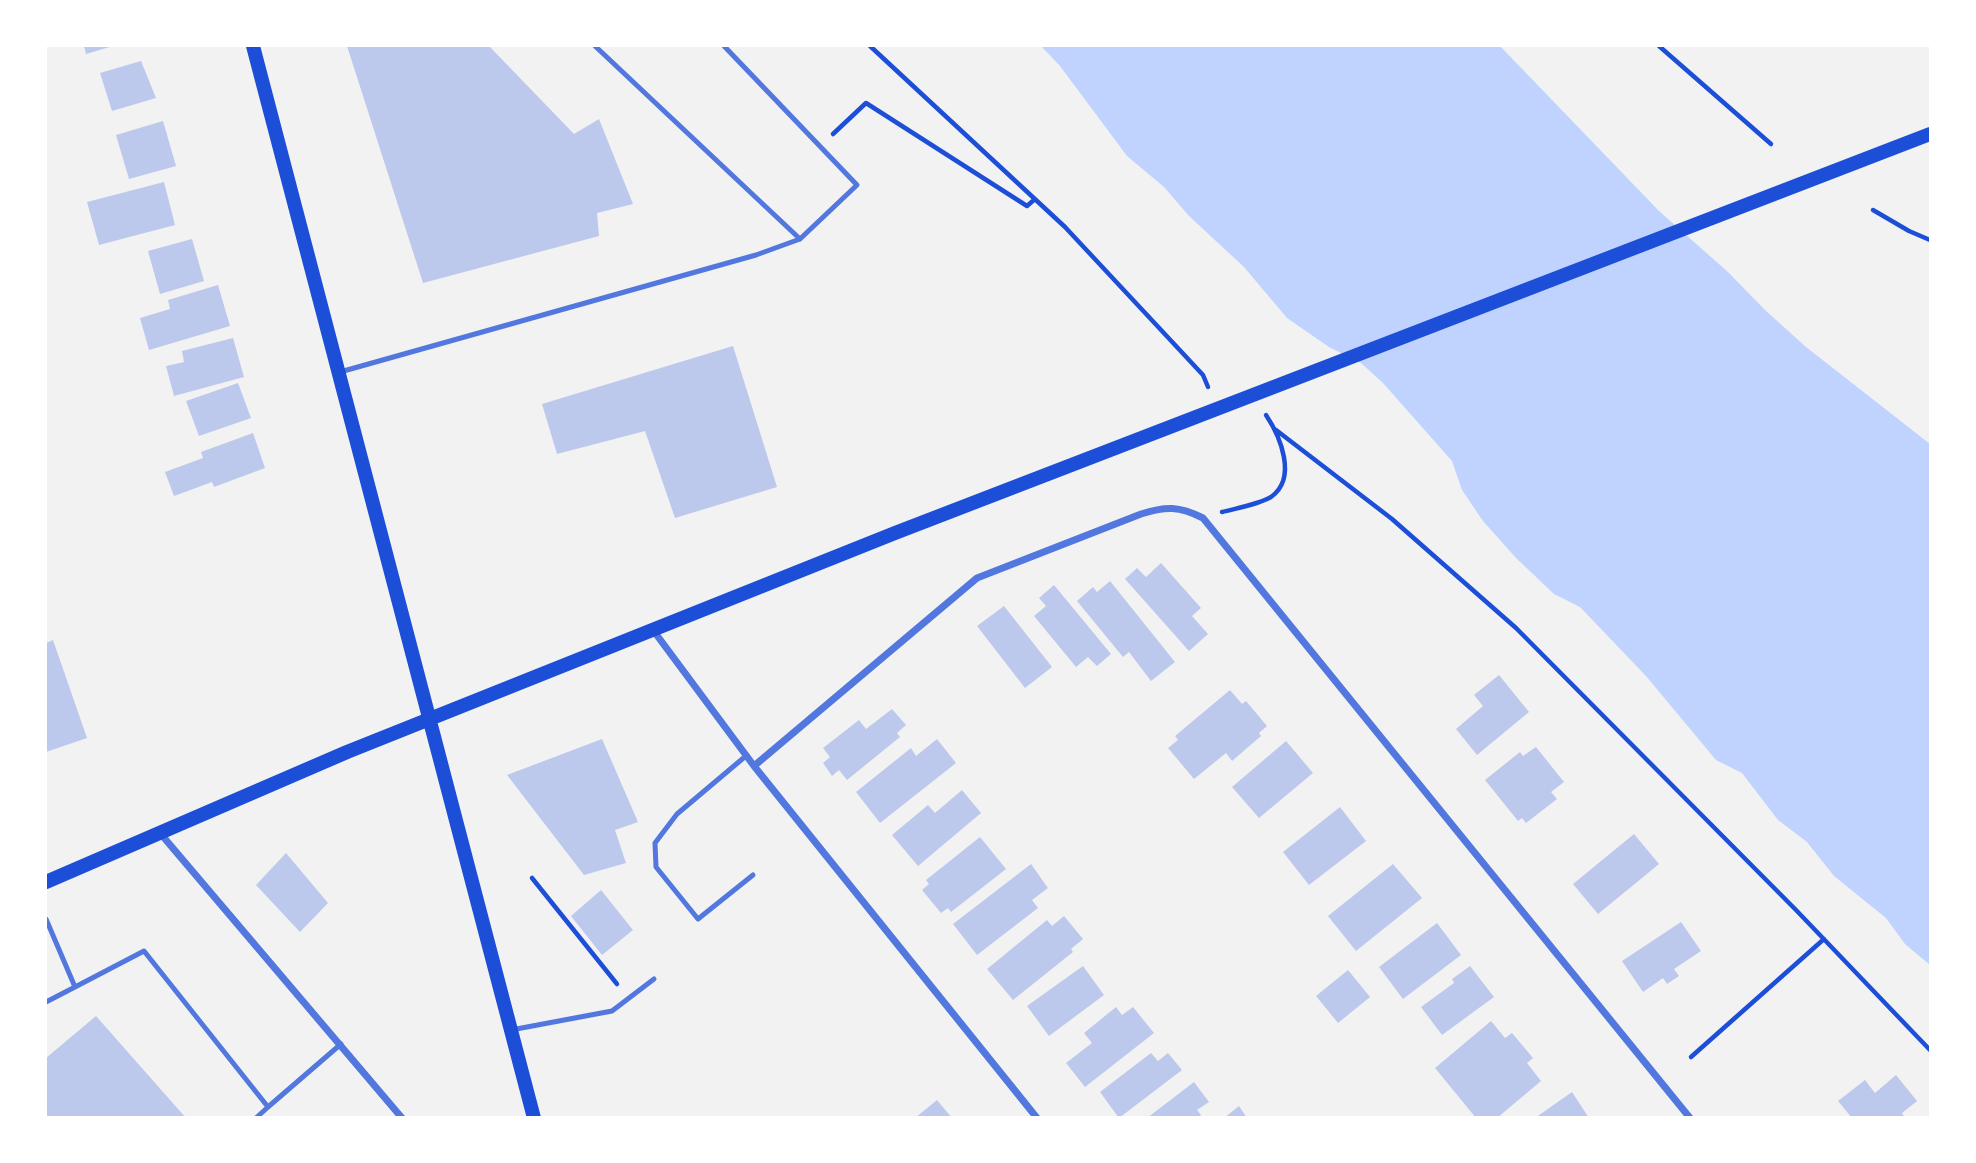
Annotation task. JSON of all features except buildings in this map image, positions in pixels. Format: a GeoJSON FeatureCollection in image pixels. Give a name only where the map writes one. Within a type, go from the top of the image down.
{"type":"FeatureCollection","features":[{"type":"Feature","properties":{"kind":"main road"},"geometry":{"type":"LineString","coordinates":[[253,46],[534,1118]]}},
{"type":"Feature","properties":{"kind":"main road"},"geometry":{"type":"LineString","coordinates":[[46,882],[347,752],[895,533],[1930,134]]}},
{"type":"Feature","properties":{"kind":"street"},"geometry":{"type":"LineString","coordinates":[[754,766],[977,578],[1162,508],[1186,510],[1203,518],[1690,1118]]}},
{"type":"Feature","properties":{"kind":"street"},"geometry":{"type":"LineString","coordinates":[[653,631],[754,766],[1037,1118]]}},
{"type":"Feature","properties":{"kind":"street"},"geometry":{"type":"LineString","coordinates":[[160,832],[402,1118]]}},
{"type":"Feature","properties":{"kind":"lane"},"geometry":{"type":"LineString","coordinates":[[595,46],[800,239]]}},
{"type":"Feature","properties":{"kind":"lane"},"geometry":{"type":"LineString","coordinates":[[340,372],[756,256],[800,239],[857,185],[724,46]]}},
{"type":"Feature","properties":{"kind":"lane"},"geometry":{"type":"LineString","coordinates":[[747,755],[677,814],[655,843],[656,867],[698,919],[753,875]]}},
{"type":"Feature","properties":{"kind":"lane"},"geometry":{"type":"LineString","coordinates":[[46,919],[75,987]]}},
{"type":"Feature","properties":{"kind":"lane"},"geometry":{"type":"LineString","coordinates":[[46,1002],[144,951],[268,1107]]}},
{"type":"Feature","properties":{"kind":"lane"},"geometry":{"type":"LineString","coordinates":[[511,1030],[612,1011],[654,979]]}},
{"type":"Feature","properties":{"kind":"lane"},"geometry":{"type":"LineString","coordinates":[[257,1118],[341,1044]]}},
{"type":"Feature","properties":{"kind":"path"},"geometry":{"type":"LineString","coordinates":[[870,46],[1065,227],[1197,369]]}},
{"type":"Feature","properties":{"kind":"path"},"geometry":{"type":"LineString","coordinates":[[1659,46],[1771,144]]}},
{"type":"Feature","properties":{"kind":"path"},"geometry":{"type":"LineString","coordinates":[[821,146],[866,103],[1027,206],[1035,199]]}},
{"type":"Feature","properties":{"kind":"path"},"geometry":{"type":"LineString","coordinates":[[1873,210],[1930,240]]}},
{"type":"Feature","properties":{"kind":"path"},"geometry":{"type":"LineString","coordinates":[[1254,396],[1276,430],[1392,519],[1516,628],[1930,1050]]}},
{"type":"Feature","properties":{"kind":"path"},"geometry":{"type":"LineString","coordinates":[[1203,518],[1261,501],[1279,488],[1285,472],[1276,430]]}},
{"type":"Feature","properties":{"kind":"path"},"geometry":{"type":"LineString","coordinates":[[533,878],[628,998]]}},
{"type":"Feature","properties":{"kind":"path"},"geometry":{"type":"LineString","coordinates":[[1691,1057],[1824,939]]}},
{"type":"Feature","properties":{"kind":"water"},"geometry":{"type":"Polygon","coordinates":[[[1041,46],[1500,46],[1659,211],[1728,272],[1765,310],[1806,347],[1930,444],[1930,965],[1905,944],[1886,918],[1834,876],[1807,842],[1778,820],[1742,773],[1716,760],[1646,676],[1580,607],[1554,594],[1516,558],[1483,521],[1462,490],[1452,461],[1383,383],[1361,363],[1329,347],[1287,318],[1244,267],[1189,216],[1164,187],[1127,156],[1060,66],[1041,46]]]}}]}
